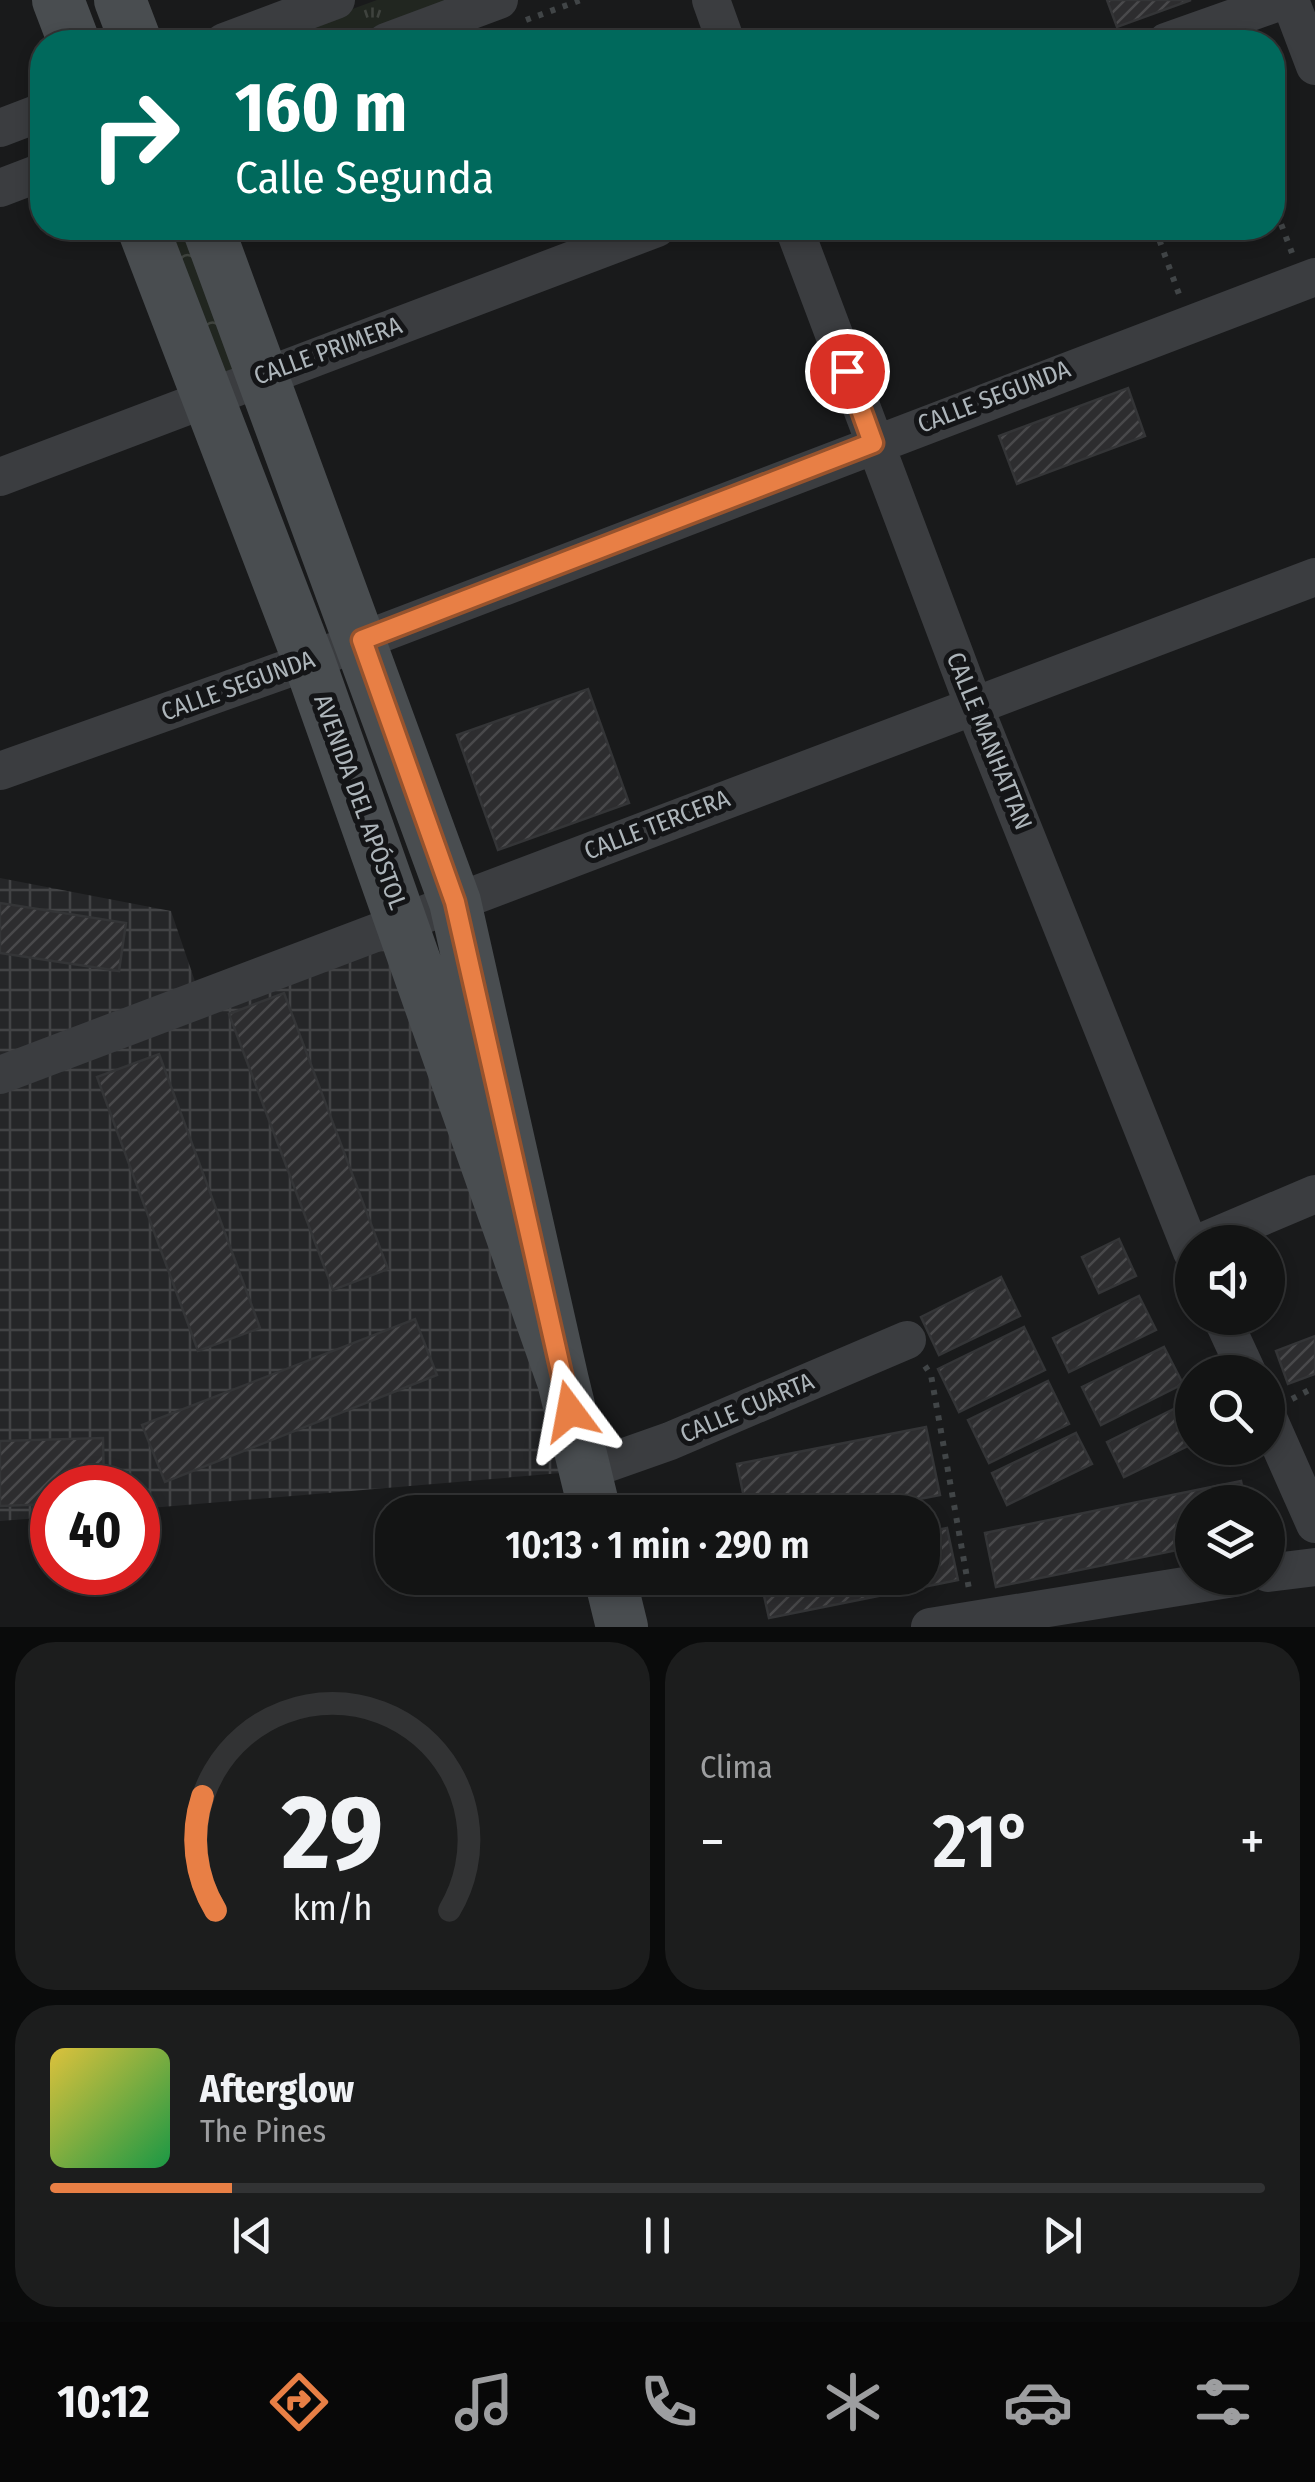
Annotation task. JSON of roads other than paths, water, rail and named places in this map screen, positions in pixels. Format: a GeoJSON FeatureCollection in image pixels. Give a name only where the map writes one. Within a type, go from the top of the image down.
{"type":"FeatureCollection","features":[{"type":"Feature","properties":{"kind":"street"},"geometry":{"type":"LineString","coordinates":[[58,0],[69,30]]}},
{"type":"Feature","properties":{"kind":"street"},"geometry":{"type":"LineString","coordinates":[[120,0],[131,30]]}},
{"type":"Feature","properties":{"kind":"street"},"geometry":{"type":"LineString","coordinates":[[256,30],[336,0]]}},
{"type":"Feature","properties":{"kind":"street"},"geometry":{"type":"LineString","coordinates":[[418,30],[499,0]]}},
{"type":"Feature","properties":{"kind":"street"},"geometry":{"type":"LineString","coordinates":[[711,0],[722,30]]}},
{"type":"Feature","properties":{"kind":"street"},"geometry":{"type":"LineString","coordinates":[[1201,30],[1287,0],[1315,66]]}},
{"type":"Feature","properties":{"kind":"street"},"geometry":{"type":"LineString","coordinates":[[0,128],[30,117]]}},
{"type":"Feature","properties":{"kind":"street"},"geometry":{"type":"LineString","coordinates":[[0,188],[30,177]]}},
{"type":"Feature","properties":{"kind":"street","name":"AVENIDA DEL APÓSTOL"},"geometry":{"type":"LineString","coordinates":[[147,240],[309,661],[563,1381]]}},
{"type":"Feature","properties":{"kind":"street","name":"AVENIDA DEL APÓSTOL"},"geometry":{"type":"LineString","coordinates":[[213,240],[455,902],[590,1492]]}},
{"type":"Feature","properties":{"kind":"street","name":"CALLE PRIMERA"},"geometry":{"type":"LineString","coordinates":[[0,478],[206,396],[625,240]]}},
{"type":"Feature","properties":{"kind":"street","name":"CALLE MANHATTAN"},"geometry":{"type":"LineString","coordinates":[[798,240],[974,706],[1186,1225]]}},
{"type":"Feature","properties":{"kind":"street","name":"CALLE SEGUNDA"},"geometry":{"type":"LineString","coordinates":[[0,771],[309,661],[1309,280]]}},
{"type":"Feature","properties":{"kind":"street","name":"CALLE TERCERA"},"geometry":{"type":"LineString","coordinates":[[0,1075],[1315,577]]}},
{"type":"Feature","properties":{"kind":"street"},"geometry":{"type":"LineString","coordinates":[[1245,1225],[1315,1194]]}},
{"type":"Feature","properties":{"kind":"street","name":"CALLE CUARTA"},"geometry":{"type":"LineString","coordinates":[[590,1492],[670,1440],[906,1340]]}},
{"type":"Feature","properties":{"kind":"street"},"geometry":{"type":"LineString","coordinates":[[1285,1456],[1315,1524]]}},
{"type":"Feature","properties":{"kind":"street"},"geometry":{"type":"LineString","coordinates":[[1285,1571],[1315,1567]]}},
{"type":"Feature","properties":{"kind":"street"},"geometry":{"type":"LineString","coordinates":[[930,1627],[1175,1588]]}},
{"type":"Feature","properties":{"kind":"street"},"geometry":{"type":"LineString","coordinates":[[614,1595],[622,1627]]}}]}
